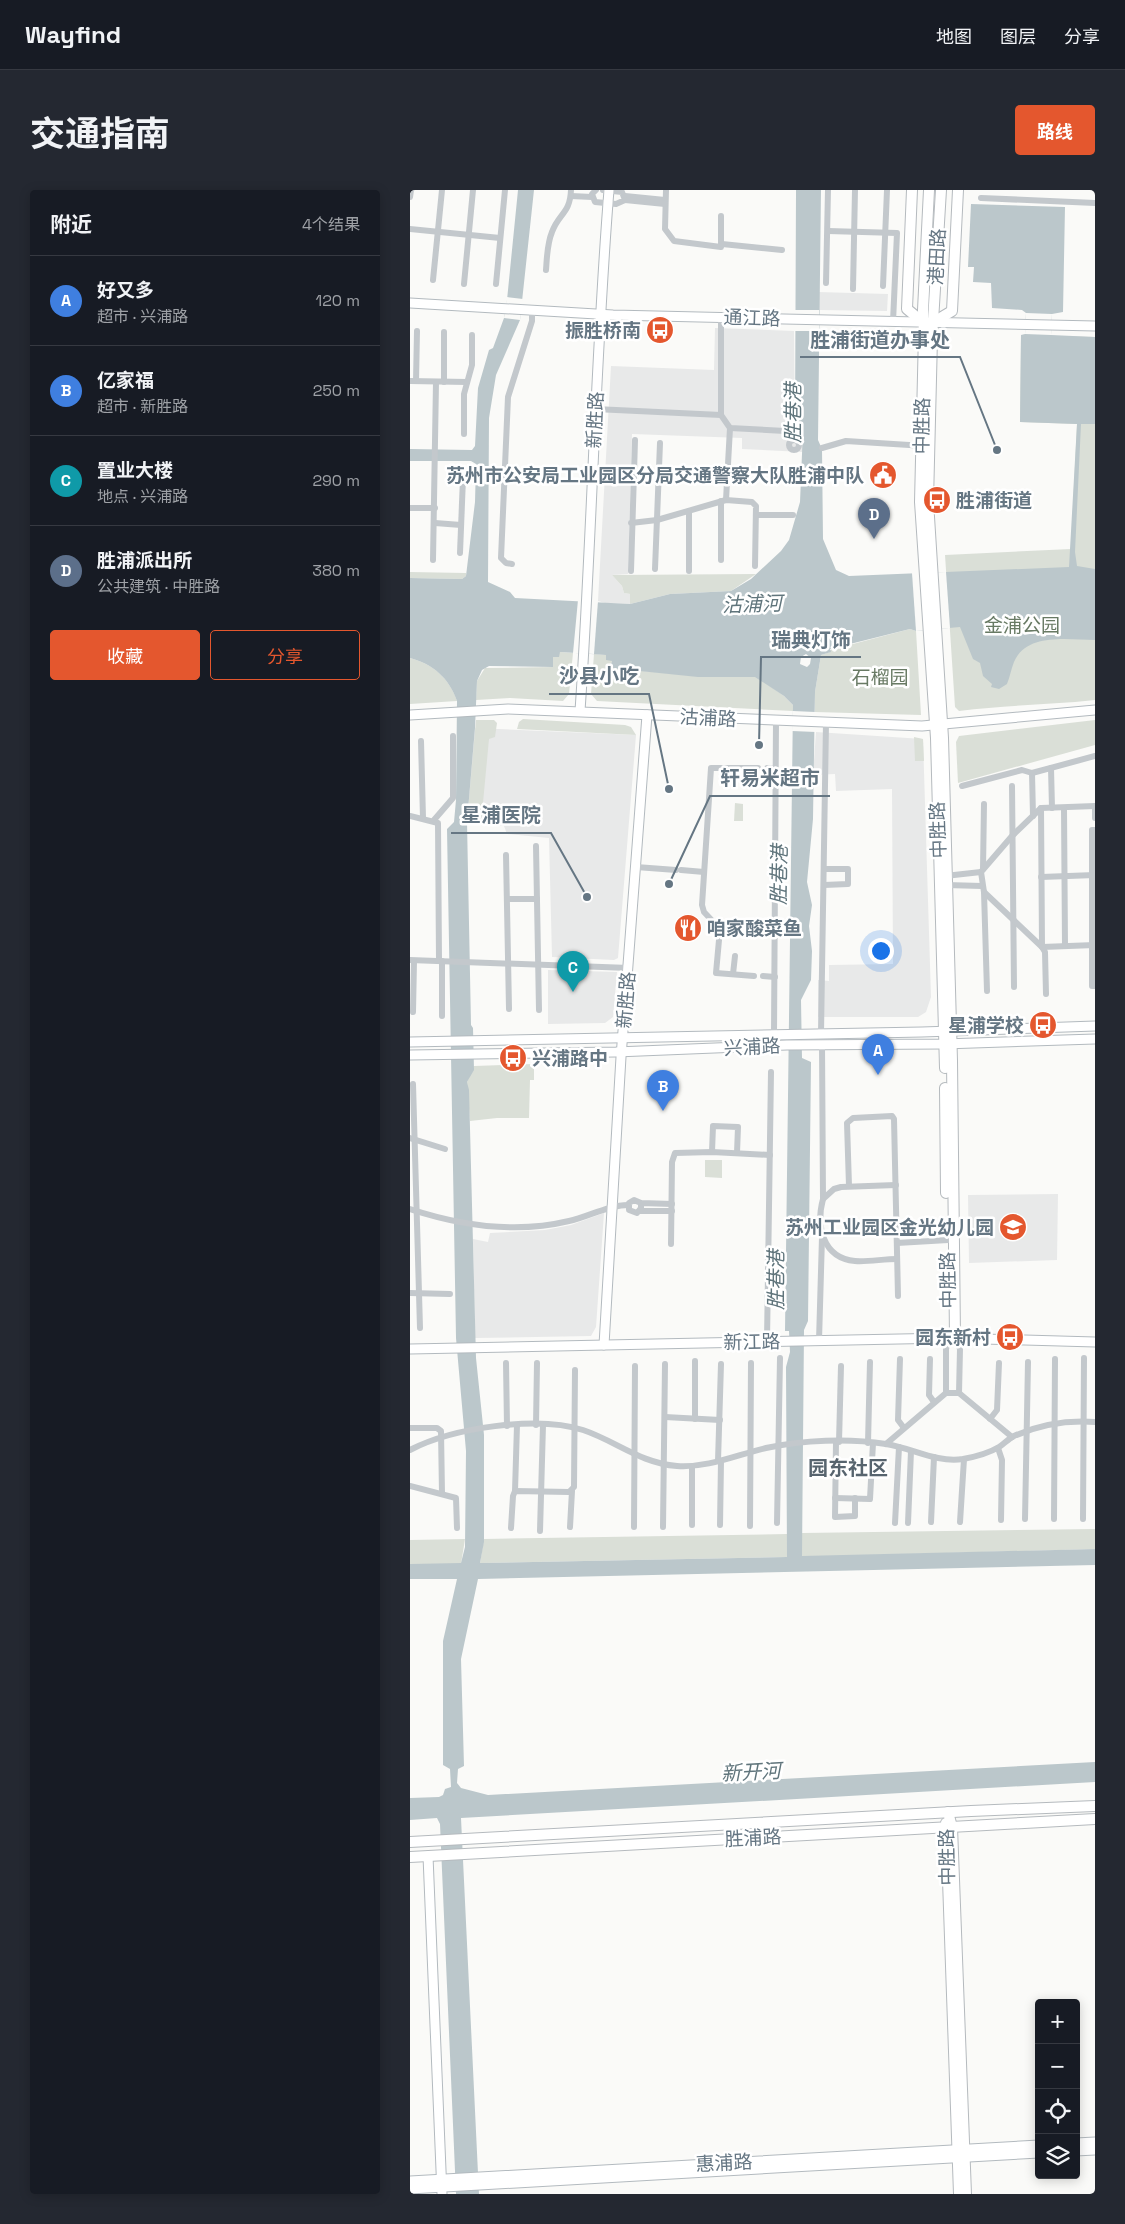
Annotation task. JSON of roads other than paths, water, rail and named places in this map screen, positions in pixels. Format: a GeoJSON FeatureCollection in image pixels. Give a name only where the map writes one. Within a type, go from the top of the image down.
{"type":"FeatureCollection","features":[{"type":"Feature","properties":{"kind":"main road"},"geometry":{"type":"LineString","coordinates":[[912,190],[907,309],[928,323],[952,311],[958,190]]}},
{"type":"Feature","properties":{"kind":"main road","name":"港田路"},"geometry":{"type":"LineString","coordinates":[[928,323],[929,190]]}},
{"type":"Feature","properties":{"kind":"main road","name":"港田路"},"geometry":{"type":"LineString","coordinates":[[928,323],[941,190]]}},
{"type":"Feature","properties":{"kind":"main road","name":"中胜路"},"geometry":{"type":"LineString","coordinates":[[928,323],[925,446],[920,502],[929,572],[939,725],[948,1031],[948,1240],[952,1338]]}},
{"type":"Feature","properties":{"kind":"main road","name":"中胜路"},"geometry":{"type":"LineString","coordinates":[[948,1044],[952,1338]]}},
{"type":"Feature","properties":{"kind":"main road","name":"胜浦路"},"geometry":{"type":"LineString","coordinates":[[410,1842],[948,1812],[1095,1806]]}},
{"type":"Feature","properties":{"kind":"main road","name":"中胜路"},"geometry":{"type":"LineString","coordinates":[[948,1812],[961,2153],[966,2194]]}},
{"type":"Feature","properties":{"kind":"main road","name":"胜浦路"},"geometry":{"type":"LineString","coordinates":[[410,1857],[1095,1819]]}},
{"type":"Feature","properties":{"kind":"main road","name":"中胜路"},"geometry":{"type":"LineString","coordinates":[[959,2194],[961,2153]]}},
{"type":"Feature","properties":{"kind":"street"},"geometry":{"type":"LineString","coordinates":[[410,197],[411,190]]}},
{"type":"Feature","properties":{"kind":"street"},"geometry":{"type":"LineString","coordinates":[[433,280],[442,190]]}},
{"type":"Feature","properties":{"kind":"street"},"geometry":{"type":"LineString","coordinates":[[464,284],[473,190]]}},
{"type":"Feature","properties":{"kind":"street"},"geometry":{"type":"LineString","coordinates":[[496,284],[504,190]]}},
{"type":"Feature","properties":{"kind":"street"},"geometry":{"type":"LineString","coordinates":[[603,190],[622,192],[625,198]]}},
{"type":"Feature","properties":{"kind":"street","name":"新胜路"},"geometry":{"type":"LineString","coordinates":[[580,711],[587,600],[599,314],[609,190]]}},
{"type":"Feature","properties":{"kind":"street"},"geometry":{"type":"LineString","coordinates":[[666,190],[665,229],[674,241],[718,248],[722,244],[782,250]]}},
{"type":"Feature","properties":{"kind":"street"},"geometry":{"type":"LineString","coordinates":[[826,283],[828,190]]}},
{"type":"Feature","properties":{"kind":"street"},"geometry":{"type":"LineString","coordinates":[[853,288],[855,190]]}},
{"type":"Feature","properties":{"kind":"street"},"geometry":{"type":"LineString","coordinates":[[883,286],[887,190]]}},
{"type":"Feature","properties":{"kind":"street"},"geometry":{"type":"LineString","coordinates":[[546,270],[547,249],[552,230],[566,212],[571,193],[593,194],[595,202],[621,203],[625,198]]}},
{"type":"Feature","properties":{"kind":"street"},"geometry":{"type":"LineString","coordinates":[[625,198],[665,202]]}},
{"type":"Feature","properties":{"kind":"street"},"geometry":{"type":"LineString","coordinates":[[981,198],[1095,203]]}},
{"type":"Feature","properties":{"kind":"street"},"geometry":{"type":"LineString","coordinates":[[721,216],[722,244]]}},
{"type":"Feature","properties":{"kind":"street"},"geometry":{"type":"LineString","coordinates":[[410,229],[500,238]]}},
{"type":"Feature","properties":{"kind":"street"},"geometry":{"type":"LineString","coordinates":[[828,232],[897,233],[893,322]]}},
{"type":"Feature","properties":{"kind":"street","name":"通江路"},"geometry":{"type":"LineString","coordinates":[[410,303],[599,314],[1095,326]]}},
{"type":"Feature","properties":{"kind":"street"},"geometry":{"type":"LineString","coordinates":[[512,564],[506,564],[501,558],[508,397],[532,321],[532,310]]}},
{"type":"Feature","properties":{"kind":"street"},"geometry":{"type":"LineString","coordinates":[[720,560],[730,428],[721,414],[721,316]]}},
{"type":"Feature","properties":{"kind":"street"},"geometry":{"type":"LineString","coordinates":[[417,331],[413,381],[467,382]]}},
{"type":"Feature","properties":{"kind":"street"},"geometry":{"type":"LineString","coordinates":[[444,332],[444,382]]}},
{"type":"Feature","properties":{"kind":"street"},"geometry":{"type":"LineString","coordinates":[[464,434],[464,394],[472,365],[472,334]]}},
{"type":"Feature","properties":{"kind":"street"},"geometry":{"type":"LineString","coordinates":[[433,560],[436,382]]}},
{"type":"Feature","properties":{"kind":"street"},"geometry":{"type":"LineString","coordinates":[[596,409],[721,414]]}},
{"type":"Feature","properties":{"kind":"street"},"geometry":{"type":"LineString","coordinates":[[730,428],[785,431],[793,440]]}},
{"type":"Feature","properties":{"kind":"street"},"geometry":{"type":"LineString","coordinates":[[631,572],[635,440]]}},
{"type":"Feature","properties":{"kind":"street"},"geometry":{"type":"LineString","coordinates":[[822,448],[846,441],[925,446]]}},
{"type":"Feature","properties":{"kind":"street"},"geometry":{"type":"LineString","coordinates":[[656,569],[660,443]]}},
{"type":"Feature","properties":{"kind":"street"},"geometry":{"type":"LineString","coordinates":[[460,553],[463,478]]}},
{"type":"Feature","properties":{"kind":"street"},"geometry":{"type":"LineString","coordinates":[[631,523],[657,520],[724,501],[752,502],[756,506],[756,566]]}},
{"type":"Feature","properties":{"kind":"street"},"geometry":{"type":"LineString","coordinates":[[410,508],[435,508]]}},
{"type":"Feature","properties":{"kind":"street"},"geometry":{"type":"LineString","coordinates":[[689,511],[689,571]]}},
{"type":"Feature","properties":{"kind":"street"},"geometry":{"type":"LineString","coordinates":[[756,514],[793,515]]}},
{"type":"Feature","properties":{"kind":"street"},"geometry":{"type":"LineString","coordinates":[[435,523],[461,525]]}},
{"type":"Feature","properties":{"kind":"street","name":"沽浦路"},"geometry":{"type":"LineString","coordinates":[[410,714],[508,709],[826,723],[939,725],[1095,710]]}},
{"type":"Feature","properties":{"kind":"street","name":"新胜路"},"geometry":{"type":"LineString","coordinates":[[604,1345],[623,1037],[647,715]]}},
{"type":"Feature","properties":{"kind":"street"},"geometry":{"type":"LineString","coordinates":[[774,1034],[776,721]]}},
{"type":"Feature","properties":{"kind":"street"},"geometry":{"type":"LineString","coordinates":[[821,1033],[826,723]]}},
{"type":"Feature","properties":{"kind":"street"},"geometry":{"type":"LineString","coordinates":[[434,820],[453,798],[453,736]]}},
{"type":"Feature","properties":{"kind":"street"},"geometry":{"type":"LineString","coordinates":[[421,741],[423,818]]}},
{"type":"Feature","properties":{"kind":"street"},"geometry":{"type":"LineString","coordinates":[[962,786],[1022,770],[1032,773],[1095,756]]}},
{"type":"Feature","properties":{"kind":"street"},"geometry":{"type":"LineString","coordinates":[[754,976],[716,973],[720,928],[704,912],[702,905],[712,768],[758,768]]}},
{"type":"Feature","properties":{"kind":"street"},"geometry":{"type":"LineString","coordinates":[[767,768],[775,768]]}},
{"type":"Feature","properties":{"kind":"street"},"geometry":{"type":"LineString","coordinates":[[1051,768],[1052,808]]}},
{"type":"Feature","properties":{"kind":"street"},"geometry":{"type":"LineString","coordinates":[[1032,773],[1033,816]]}},
{"type":"Feature","properties":{"kind":"street"},"geometry":{"type":"LineString","coordinates":[[1012,786],[1014,987]]}},
{"type":"Feature","properties":{"kind":"street"},"geometry":{"type":"LineString","coordinates":[[984,804],[982,871],[986,991]]}},
{"type":"Feature","properties":{"kind":"street"},"geometry":{"type":"LineString","coordinates":[[944,880],[982,871],[1012,836],[1041,808],[1095,806],[1095,818]]}},
{"type":"Feature","properties":{"kind":"street"},"geometry":{"type":"LineString","coordinates":[[1041,808],[1042,947]]}},
{"type":"Feature","properties":{"kind":"street"},"geometry":{"type":"LineString","coordinates":[[1064,808],[1065,946]]}},
{"type":"Feature","properties":{"kind":"street"},"geometry":{"type":"LineString","coordinates":[[410,816],[434,820],[438,823],[443,961],[442,1016]]}},
{"type":"Feature","properties":{"kind":"street"},"geometry":{"type":"LineString","coordinates":[[1095,830],[1092,830],[1094,875],[1092,986],[1095,986]]}},
{"type":"Feature","properties":{"kind":"street"},"geometry":{"type":"LineString","coordinates":[[536,846],[539,1010]]}},
{"type":"Feature","properties":{"kind":"street"},"geometry":{"type":"LineString","coordinates":[[506,855],[509,1009]]}},
{"type":"Feature","properties":{"kind":"street"},"geometry":{"type":"LineString","coordinates":[[636,867],[704,872]]}},
{"type":"Feature","properties":{"kind":"street"},"geometry":{"type":"LineString","coordinates":[[824,869],[848,869],[848,884],[824,884]]}},
{"type":"Feature","properties":{"kind":"street"},"geometry":{"type":"LineString","coordinates":[[1041,877],[1094,875]]}},
{"type":"Feature","properties":{"kind":"street"},"geometry":{"type":"LineString","coordinates":[[944,880],[983,889],[1042,947],[1045,952],[1046,994]]}},
{"type":"Feature","properties":{"kind":"street"},"geometry":{"type":"LineString","coordinates":[[507,899],[537,899]]}},
{"type":"Feature","properties":{"kind":"street"},"geometry":{"type":"LineString","coordinates":[[1042,947],[1094,945]]}},
{"type":"Feature","properties":{"kind":"street"},"geometry":{"type":"LineString","coordinates":[[733,974],[735,956]]}},
{"type":"Feature","properties":{"kind":"street"},"geometry":{"type":"LineString","coordinates":[[413,1012],[412,960],[629,968]]}},
{"type":"Feature","properties":{"kind":"street"},"geometry":{"type":"LineString","coordinates":[[763,976],[775,977]]}},
{"type":"Feature","properties":{"kind":"street","name":"兴浦路"},"geometry":{"type":"LineString","coordinates":[[410,1042],[948,1031],[1095,1026]]}},
{"type":"Feature","properties":{"kind":"street","name":"兴浦路"},"geometry":{"type":"LineString","coordinates":[[410,1055],[622,1052],[787,1045],[948,1044],[1095,1039]]}},
{"type":"Feature","properties":{"kind":"street"},"geometry":{"type":"LineString","coordinates":[[819,1340],[822,1237],[820,1210],[823,1199],[822,1045]]}},
{"type":"Feature","properties":{"kind":"street"},"geometry":{"type":"LineString","coordinates":[[767,1341],[771,1072]]}},
{"type":"Feature","properties":{"kind":"street"},"geometry":{"type":"LineString","coordinates":[[412,1084],[412,1139],[417,1212],[420,1328]]}},
{"type":"Feature","properties":{"kind":"street"},"geometry":{"type":"LineString","coordinates":[[849,1186],[847,1123],[853,1118],[888,1115],[894,1119],[898,1296]]}},
{"type":"Feature","properties":{"kind":"street"},"geometry":{"type":"LineString","coordinates":[[712,1152],[713,1126],[738,1127],[737,1153]]}},
{"type":"Feature","properties":{"kind":"street"},"geometry":{"type":"LineString","coordinates":[[412,1139],[445,1149]]}},
{"type":"Feature","properties":{"kind":"street"},"geometry":{"type":"LineString","coordinates":[[671,1244],[673,1157],[675,1153],[712,1152],[770,1155]]}},
{"type":"Feature","properties":{"kind":"street"},"geometry":{"type":"LineString","coordinates":[[823,1199],[834,1189],[849,1186],[896,1184]]}},
{"type":"Feature","properties":{"kind":"street"},"geometry":{"type":"LineString","coordinates":[[628,1208],[634,1200],[640,1207],[672,1207]]}},
{"type":"Feature","properties":{"kind":"street"},"geometry":{"type":"LineString","coordinates":[[410,1209],[474,1226],[512,1228],[549,1225],[612,1208],[628,1208],[635,1213],[640,1207]]}},
{"type":"Feature","properties":{"kind":"street"},"geometry":{"type":"LineString","coordinates":[[822,1237],[832,1251],[848,1260],[897,1258]]}},
{"type":"Feature","properties":{"kind":"street"},"geometry":{"type":"LineString","coordinates":[[897,1243],[948,1240]]}},
{"type":"Feature","properties":{"kind":"street"},"geometry":{"type":"LineString","coordinates":[[410,1292],[419,1294],[450,1294]]}},
{"type":"Feature","properties":{"kind":"street"},"geometry":{"type":"LineString","coordinates":[[946,1392],[946,1349],[952,1338],[960,1349],[959,1393]]}},
{"type":"Feature","properties":{"kind":"street","name":"新江路"},"geometry":{"type":"LineString","coordinates":[[410,1350],[952,1338],[1095,1342]]}},
{"type":"Feature","properties":{"kind":"street"},"geometry":{"type":"LineString","coordinates":[[777,1523],[782,1446],[780,1358]]}},
{"type":"Feature","properties":{"kind":"street"},"geometry":{"type":"LineString","coordinates":[[1084,1358],[1084,1519]]}},
{"type":"Feature","properties":{"kind":"street"},"geometry":{"type":"LineString","coordinates":[[900,1359],[898,1420],[904,1428]]}},
{"type":"Feature","properties":{"kind":"street"},"geometry":{"type":"LineString","coordinates":[[930,1359],[929,1395],[934,1402]]}},
{"type":"Feature","properties":{"kind":"street"},"geometry":{"type":"LineString","coordinates":[[1054,1519],[1055,1359]]}},
{"type":"Feature","properties":{"kind":"street"},"geometry":{"type":"LineString","coordinates":[[694,1419],[695,1361]]}},
{"type":"Feature","properties":{"kind":"street"},"geometry":{"type":"LineString","coordinates":[[750,1526],[751,1362]]}},
{"type":"Feature","properties":{"kind":"street"},"geometry":{"type":"LineString","coordinates":[[835,1498],[870,1499],[870,1362]]}},
{"type":"Feature","properties":{"kind":"street"},"geometry":{"type":"LineString","coordinates":[[1025,1519],[1028,1362]]}},
{"type":"Feature","properties":{"kind":"street"},"geometry":{"type":"LineString","coordinates":[[506,1363],[507,1426]]}},
{"type":"Feature","properties":{"kind":"street"},"geometry":{"type":"LineString","coordinates":[[990,1418],[997,1410],[998,1363]]}},
{"type":"Feature","properties":{"kind":"street"},"geometry":{"type":"LineString","coordinates":[[537,1364],[542,1492],[540,1531]]}},
{"type":"Feature","properties":{"kind":"street"},"geometry":{"type":"LineString","coordinates":[[663,1527],[665,1364]]}},
{"type":"Feature","properties":{"kind":"street"},"geometry":{"type":"LineString","coordinates":[[720,1525],[721,1364]]}},
{"type":"Feature","properties":{"kind":"street"},"geometry":{"type":"LineString","coordinates":[[634,1527],[635,1366]]}},
{"type":"Feature","properties":{"kind":"street"},"geometry":{"type":"LineString","coordinates":[[840,1366],[835,1517],[855,1516],[855,1498]]}},
{"type":"Feature","properties":{"kind":"street"},"geometry":{"type":"LineString","coordinates":[[570,1528],[572,1491],[574,1488],[576,1370]]}},
{"type":"Feature","properties":{"kind":"street"},"geometry":{"type":"LineString","coordinates":[[886,1444],[946,1392],[959,1393],[1012,1437]]}},
{"type":"Feature","properties":{"kind":"street"},"geometry":{"type":"LineString","coordinates":[[665,1417],[720,1420]]}},
{"type":"Feature","properties":{"kind":"street"},"geometry":{"type":"LineString","coordinates":[[410,1450],[462,1431],[486,1427],[540,1425],[575,1428],[591,1433],[634,1455],[664,1464],[692,1466],[782,1446],[838,1442],[886,1444],[934,1458],[964,1459],[998,1448],[1012,1437],[1028,1431],[1055,1424],[1084,1421],[1095,1422]]}},
{"type":"Feature","properties":{"kind":"street"},"geometry":{"type":"LineString","coordinates":[[511,1528],[515,1491],[517,1425]]}},
{"type":"Feature","properties":{"kind":"street"},"geometry":{"type":"LineString","coordinates":[[410,1428],[437,1428],[441,1431],[442,1494]]}},
{"type":"Feature","properties":{"kind":"street"},"geometry":{"type":"LineString","coordinates":[[894,1523],[898,1447]]}},
{"type":"Feature","properties":{"kind":"street"},"geometry":{"type":"LineString","coordinates":[[998,1448],[1002,1460],[1001,1520]]}},
{"type":"Feature","properties":{"kind":"street"},"geometry":{"type":"LineString","coordinates":[[908,1523],[911,1451]]}},
{"type":"Feature","properties":{"kind":"street"},"geometry":{"type":"LineString","coordinates":[[931,1522],[934,1458]]}},
{"type":"Feature","properties":{"kind":"street"},"geometry":{"type":"LineString","coordinates":[[960,1522],[964,1459]]}},
{"type":"Feature","properties":{"kind":"street"},"geometry":{"type":"LineString","coordinates":[[692,1466],[692,1524]]}},
{"type":"Feature","properties":{"kind":"street"},"geometry":{"type":"LineString","coordinates":[[410,1486],[453,1496],[458,1501],[457,1528]]}},
{"type":"Feature","properties":{"kind":"street"},"geometry":{"type":"LineString","coordinates":[[515,1491],[572,1491]]}},
{"type":"Feature","properties":{"kind":"street"},"geometry":{"type":"LineString","coordinates":[[428,1856],[442,2187]]}},
{"type":"Feature","properties":{"kind":"street"},"geometry":{"type":"LineString","coordinates":[[1080,2143],[1095,2142]]}},
{"type":"Feature","properties":{"kind":"street","name":"惠浦路"},"geometry":{"type":"LineString","coordinates":[[410,2189],[442,2187],[453,2182],[961,2153],[1035,2145]]}},
{"type":"Feature","properties":{"kind":"street"},"geometry":{"type":"LineString","coordinates":[[1080,2151],[1095,2150]]}},
{"type":"Feature","properties":{"kind":"street","name":"惠浦路"},"geometry":{"type":"LineString","coordinates":[[961,2153],[1035,2153]]}},
{"type":"Feature","properties":{"kind":"street","name":"惠浦路"},"geometry":{"type":"LineString","coordinates":[[410,2181],[442,2187]]}},
{"type":"Feature","properties":{"kind":"water","name":"沽浦河"},"geometry":{"type":"Polygon","coordinates":[[[518,190],[534,190],[520,320],[496,375],[489,418],[488,582],[510,592],[515,598],[630,604],[670,594],[731,591],[751,579],[781,551],[789,540],[800,502],[803,430],[795,427],[796,190],[821,190],[818,440],[822,449],[823,539],[836,570],[849,576],[1069,567],[1077,424],[1020,422],[1021,335],[1025,334],[1026,313],[1022,310],[992,308],[991,283],[973,282],[974,267],[968,267],[971,204],[1065,207],[1063,312],[1052,314],[1051,335],[1095,337],[1095,424],[1081,424],[1075,552],[1077,566],[1095,569],[1095,640],[1061,639],[1038,642],[1028,646],[1020,652],[1014,662],[1007,684],[999,689],[991,687],[992,684],[983,676],[980,663],[973,659],[960,627],[916,631],[910,629],[830,649],[831,652],[821,655],[815,692],[813,819],[807,882],[812,905],[809,926],[812,951],[811,980],[801,1000],[802,1058],[811,1062],[808,1321],[804,1330],[802,1556],[1095,1549],[1095,1565],[478,1579],[461,1659],[464,1766],[458,1769],[457,1783],[461,1788],[488,1795],[1095,1762],[1095,1782],[461,1818],[479,2194],[456,2194],[440,1824],[437,1818],[410,1820],[410,1798],[439,1797],[443,1795],[445,1789],[451,1787],[450,1769],[443,1765],[443,1641],[457,1579],[410,1579],[410,1564],[461,1563],[465,1547],[466,1451],[456,1338],[447,829],[454,822],[456,800],[457,701],[450,685],[439,673],[426,664],[410,658],[410,578],[462,579],[466,576],[475,502],[476,464],[471,461],[410,461],[410,449],[472,450],[475,446],[478,388],[489,350],[493,348],[504,318],[518,190]],[[560,652],[559,657],[553,657],[553,667],[489,666],[482,670],[477,681],[467,822],[471,1025],[473,1028],[474,1070],[467,1082],[469,1090],[476,1358],[484,1435],[484,1542],[480,1563],[787,1557],[786,1367],[790,1352],[789,1331],[785,1331],[793,705],[784,696],[755,677],[698,677],[610,668],[612,661],[606,660],[606,655],[560,652]],[[806,654],[801,657],[800,664],[807,667],[810,664],[811,658],[806,654]]]}},
{"type":"Feature","properties":{"kind":"place","name":"振胜桥南"},"geometry":{"type":"Point","coordinates":[660,330]}},
{"type":"Feature","properties":{"kind":"place","name":"胜浦街道办事处"},"geometry":{"type":"Point","coordinates":[997,450]}},
{"type":"Feature","properties":{"kind":"place","name":"苏州市公安局工业园区分局交通警察大队胜浦中队"},"geometry":{"type":"Point","coordinates":[883,475]}},
{"type":"Feature","properties":{"kind":"place","name":"胜浦街道"},"geometry":{"type":"Point","coordinates":[937,500]}},
{"type":"Feature","properties":{"kind":"place","name":"胜浦派出所"},"geometry":{"type":"Point","coordinates":[874,539]}},
{"type":"Feature","properties":{"kind":"place","name":"瑞典灯饰"},"geometry":{"type":"Point","coordinates":[759,745]}},
{"type":"Feature","properties":{"kind":"place","name":"沙县小吃"},"geometry":{"type":"Point","coordinates":[669,789]}},
{"type":"Feature","properties":{"kind":"place","name":"轩易米超市"},"geometry":{"type":"Point","coordinates":[669,884]}},
{"type":"Feature","properties":{"kind":"place","name":"星浦医院"},"geometry":{"type":"Point","coordinates":[587,897]}},
{"type":"Feature","properties":{"kind":"place","name":"咱家酸菜鱼"},"geometry":{"type":"Point","coordinates":[688,928]}},
{"type":"Feature","properties":{"kind":"place","name":"置业大楼"},"geometry":{"type":"Point","coordinates":[573,992]}},
{"type":"Feature","properties":{"kind":"place","name":"星浦学校"},"geometry":{"type":"Point","coordinates":[1043,1025]}},
{"type":"Feature","properties":{"kind":"place","name":"兴浦路中"},"geometry":{"type":"Point","coordinates":[513,1058]}},
{"type":"Feature","properties":{"kind":"place","name":"好又多"},"geometry":{"type":"Point","coordinates":[878,1075]}},
{"type":"Feature","properties":{"kind":"place","name":"亿家福"},"geometry":{"type":"Point","coordinates":[663,1111]}},
{"type":"Feature","properties":{"kind":"place","name":"苏州工业园区金光幼儿园"},"geometry":{"type":"Point","coordinates":[1013,1227]}},
{"type":"Feature","properties":{"kind":"place","name":"园东新村"},"geometry":{"type":"Point","coordinates":[1010,1337]}},
{"type":"Feature","properties":{"kind":"district","name":"园东社区"},"geometry":{"type":"Point","coordinates":[848,1468]}},
{"type":"Feature","properties":{"kind":"water label","name":"胜巷港"},"geometry":{"type":"Point","coordinates":[793,413]}},
{"type":"Feature","properties":{"kind":"water label","name":"胜巷港"},"geometry":{"type":"Point","coordinates":[779,875]}},
{"type":"Feature","properties":{"kind":"water label","name":"胜巷港"},"geometry":{"type":"Point","coordinates":[776,1280]}},
{"type":"Feature","properties":{"kind":"water label","name":"新开河"},"geometry":{"type":"Point","coordinates":[751,1772]}},
{"type":"Feature","properties":{"kind":"park label","name":"金浦公园"},"geometry":{"type":"Point","coordinates":[1022,625]}},
{"type":"Feature","properties":{"kind":"park label","name":"石榴园"},"geometry":{"type":"Point","coordinates":[880,677]}}]}
